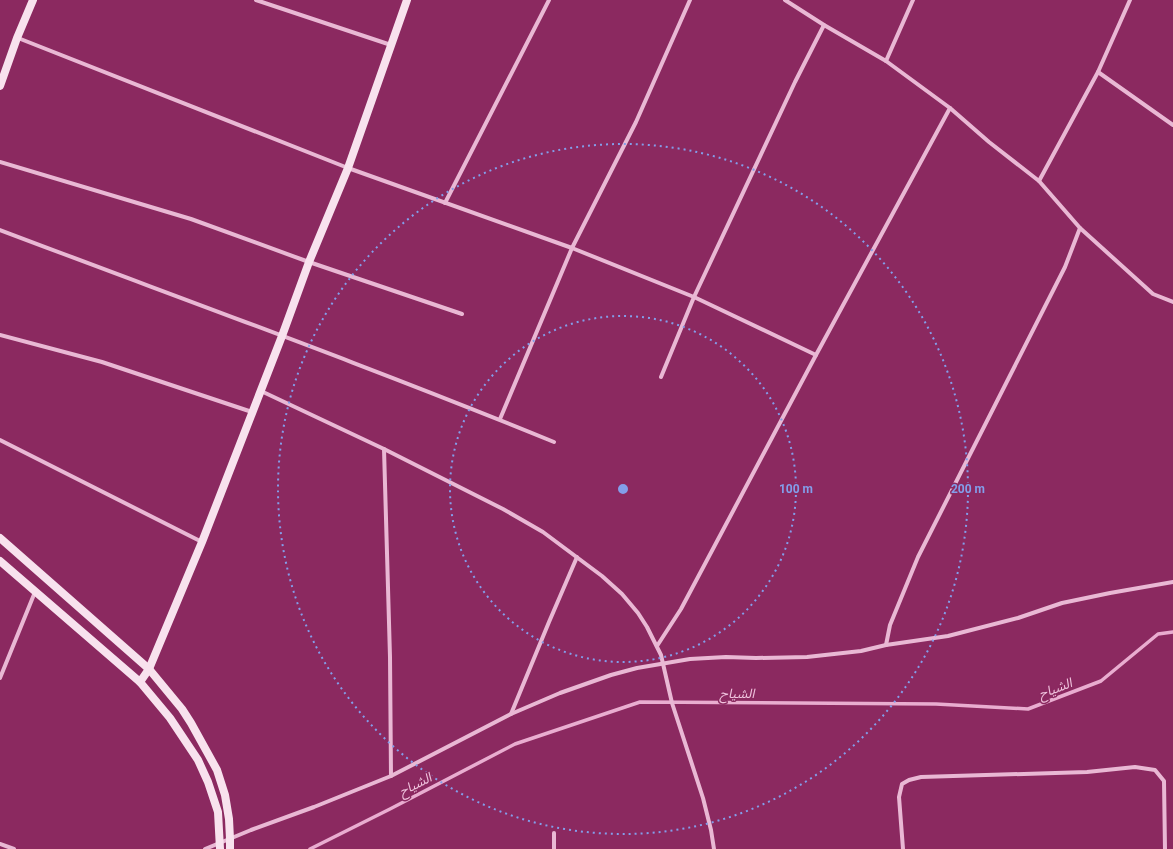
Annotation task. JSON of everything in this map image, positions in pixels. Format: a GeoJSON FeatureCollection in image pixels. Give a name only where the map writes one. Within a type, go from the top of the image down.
{"type":"FeatureCollection","features":[{"type":"Feature","properties":{"kind":"main road"},"geometry":{"type":"LineString","coordinates":[[0,86],[17,38],[33,0]]}},
{"type":"Feature","properties":{"kind":"main road"},"geometry":{"type":"LineString","coordinates":[[140,682],[149,669],[202,542],[309,262],[348,168],[407,0]]}},
{"type":"Feature","properties":{"kind":"main road"},"geometry":{"type":"LineString","coordinates":[[0,538],[149,669],[182,709],[191,722],[217,770],[225,795],[230,849]]}},
{"type":"Feature","properties":{"kind":"main road"},"geometry":{"type":"LineString","coordinates":[[0,561],[140,682],[170,718],[198,760],[208,782],[218,812],[220,846]]}},
{"type":"Feature","properties":{"kind":"street"},"geometry":{"type":"LineString","coordinates":[[256,0],[391,45]]}},
{"type":"Feature","properties":{"kind":"street"},"geometry":{"type":"LineString","coordinates":[[445,203],[549,0]]}},
{"type":"Feature","properties":{"kind":"street"},"geometry":{"type":"LineString","coordinates":[[500,420],[572,248],[636,122],[690,0]]}},
{"type":"Feature","properties":{"kind":"street"},"geometry":{"type":"LineString","coordinates":[[785,0],[824,25],[886,61],[950,108],[989,142],[1039,181],[1080,228],[1153,294],[1173,302]]}},
{"type":"Feature","properties":{"kind":"street"},"geometry":{"type":"LineString","coordinates":[[886,61],[913,0]]}},
{"type":"Feature","properties":{"kind":"street"},"geometry":{"type":"LineString","coordinates":[[1039,181],[1098,72],[1130,0]]}},
{"type":"Feature","properties":{"kind":"street"},"geometry":{"type":"LineString","coordinates":[[661,377],[694,297],[795,82],[824,25]]}},
{"type":"Feature","properties":{"kind":"street"},"geometry":{"type":"LineString","coordinates":[[17,38],[348,168],[572,248],[694,297],[816,355]]}},
{"type":"Feature","properties":{"kind":"street"},"geometry":{"type":"LineString","coordinates":[[1098,72],[1173,125]]}},
{"type":"Feature","properties":{"kind":"street"},"geometry":{"type":"LineString","coordinates":[[657,646],[681,609],[816,355],[950,108]]}},
{"type":"Feature","properties":{"kind":"street"},"geometry":{"type":"LineString","coordinates":[[0,162],[191,219],[309,262],[462,314]]}},
{"type":"Feature","properties":{"kind":"street"},"geometry":{"type":"LineString","coordinates":[[886,646],[890,625],[918,557],[1065,267],[1080,228]]}},
{"type":"Feature","properties":{"kind":"street"},"geometry":{"type":"LineString","coordinates":[[0,230],[282,336],[554,442]]}},
{"type":"Feature","properties":{"kind":"street"},"geometry":{"type":"LineString","coordinates":[[0,335],[102,362],[252,412]]}},
{"type":"Feature","properties":{"kind":"street"},"geometry":{"type":"LineString","coordinates":[[261,390],[384,449],[503,509],[542,532],[602,576],[622,594],[638,613],[657,646],[663,663],[672,702],[703,798],[714,849]]}},
{"type":"Feature","properties":{"kind":"street"},"geometry":{"type":"LineString","coordinates":[[0,440],[202,542]]}},
{"type":"Feature","properties":{"kind":"street"},"geometry":{"type":"LineString","coordinates":[[384,449],[390,657],[391,776]]}},
{"type":"Feature","properties":{"kind":"street"},"geometry":{"type":"LineString","coordinates":[[511,714],[577,557]]}},
{"type":"Feature","properties":{"kind":"street"},"geometry":{"type":"LineString","coordinates":[[205,849],[220,846],[230,839],[391,776],[511,714],[560,693],[611,675],[637,668],[690,659],[726,657],[807,657],[861,651],[948,636],[1018,618],[1062,603],[1173,582]]}},
{"type":"Feature","properties":{"kind":"street"},"geometry":{"type":"LineString","coordinates":[[0,678],[35,592]]}},
{"type":"Feature","properties":{"kind":"street"},"geometry":{"type":"LineString","coordinates":[[903,849],[899,797],[902,784],[909,780],[921,777],[1087,772],[1135,767],[1155,770],[1164,780],[1165,849]]}},
{"type":"Feature","properties":{"kind":"street"},"geometry":{"type":"LineString","coordinates":[[554,833],[554,849]]}},
{"type":"Feature","properties":{"kind":"street"},"geometry":{"type":"LineString","coordinates":[[0,844],[14,849]]}},
{"type":"Feature","properties":{"kind":"waterway","name":"الشياح"},"geometry":{"type":"LineString","coordinates":[[310,849],[515,744],[640,702],[936,704],[1028,709],[1101,681],[1158,634],[1173,632]]}}]}
